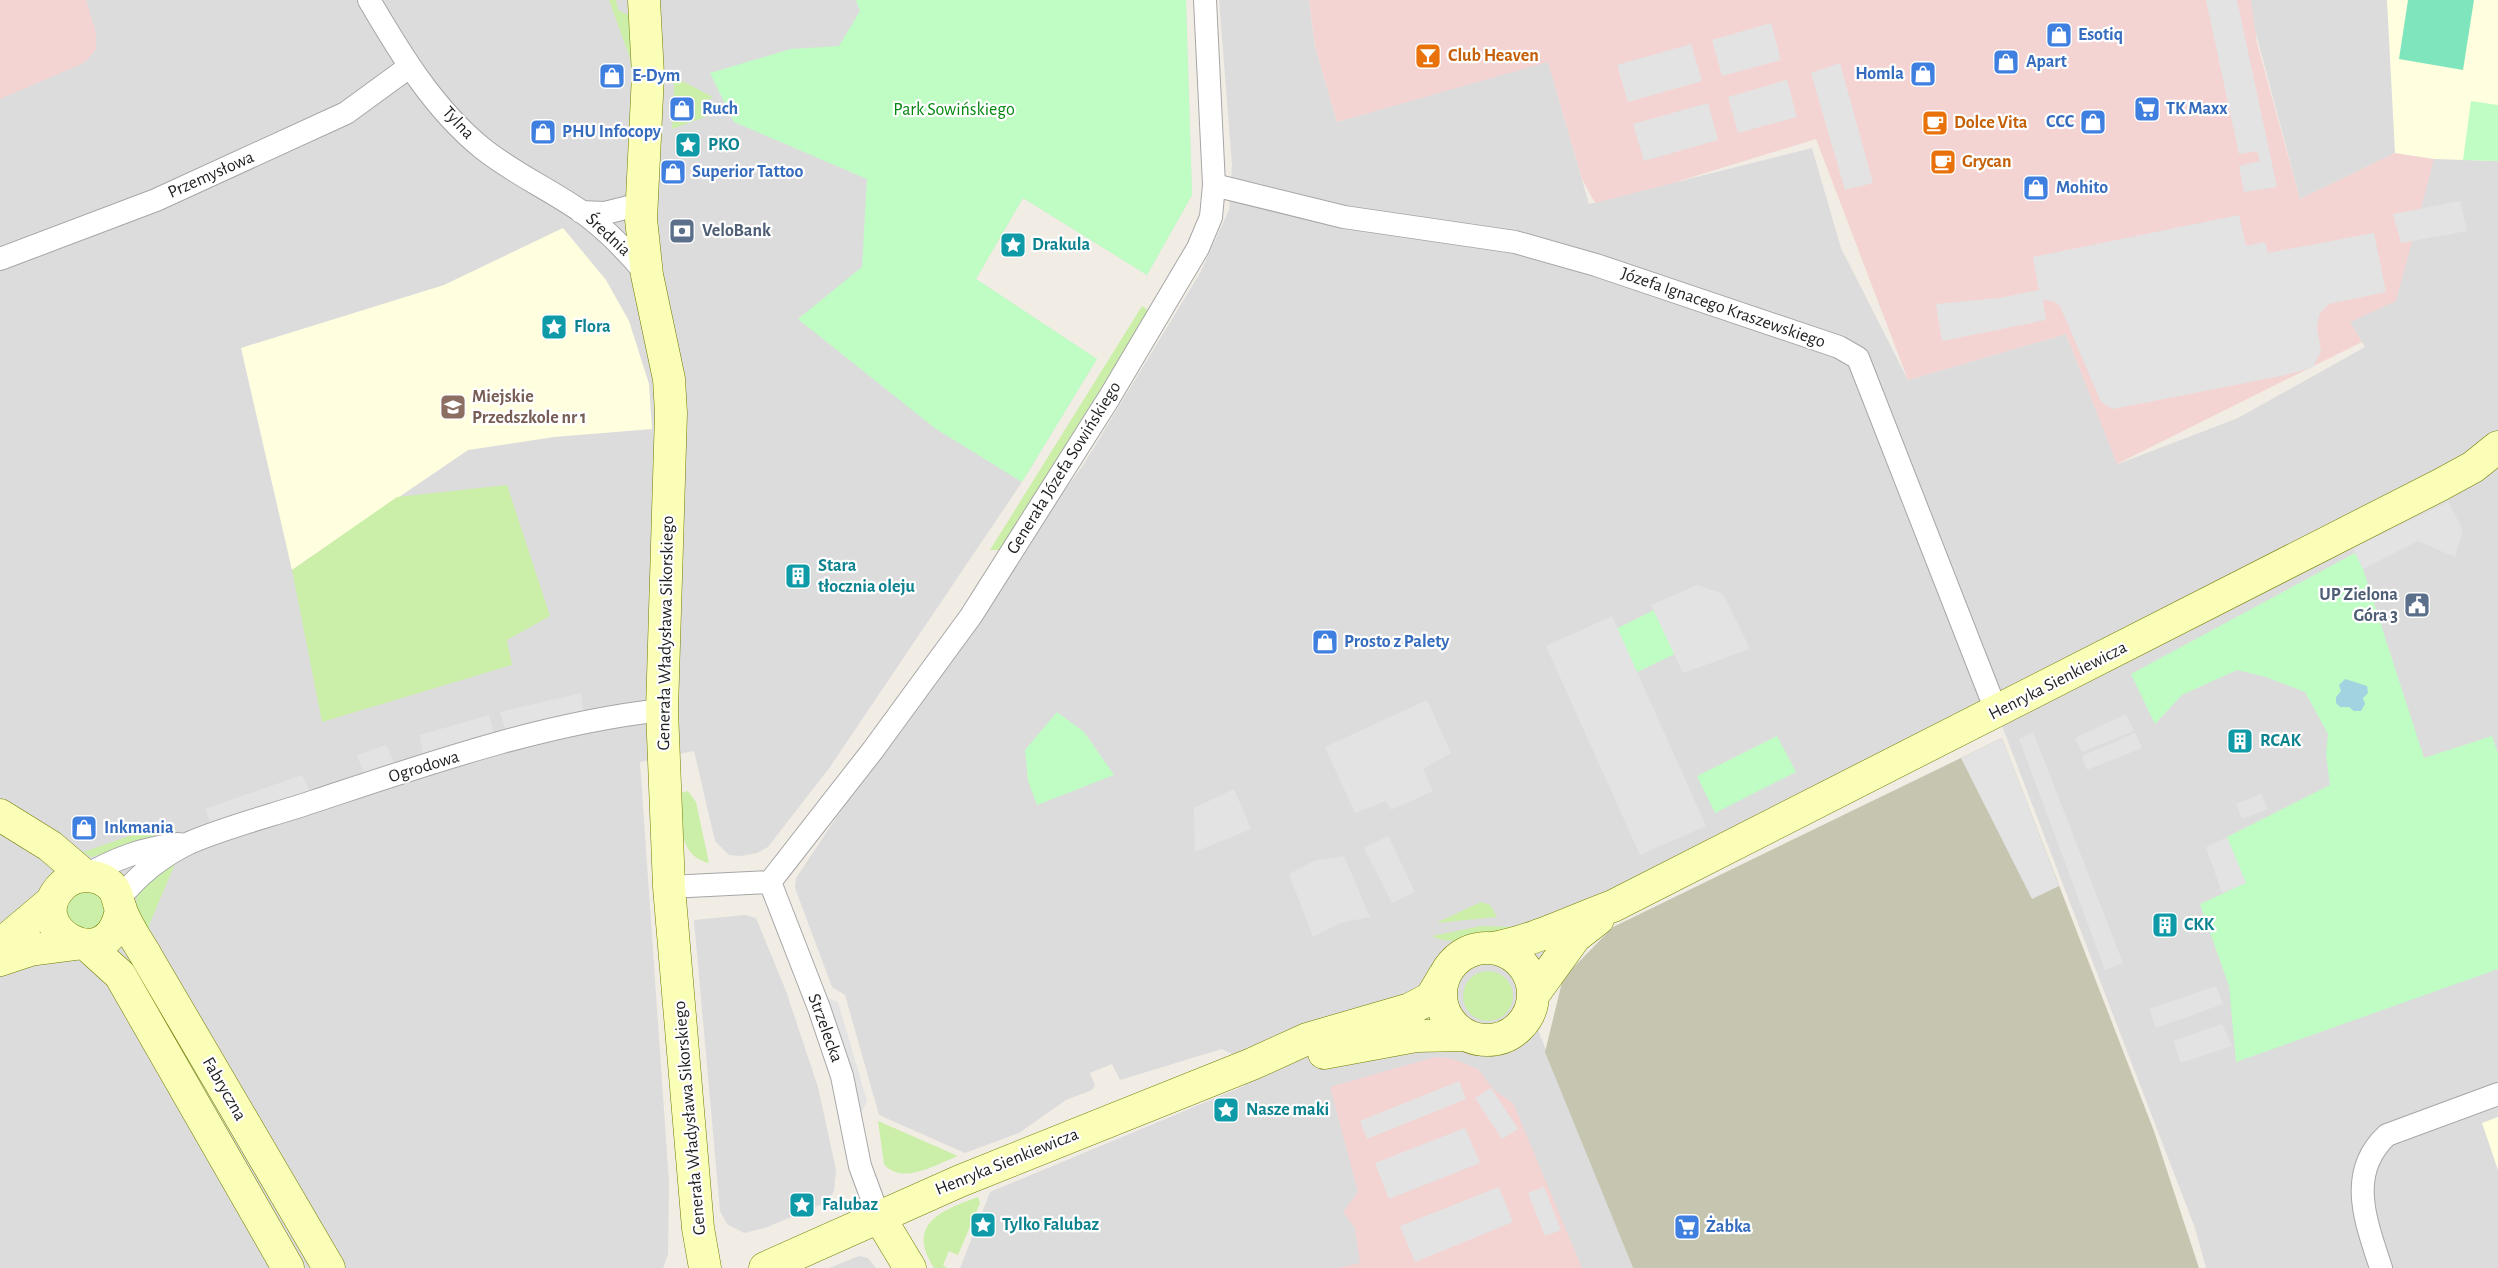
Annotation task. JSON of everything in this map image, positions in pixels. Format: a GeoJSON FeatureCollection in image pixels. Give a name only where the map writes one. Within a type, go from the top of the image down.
{"type":"FeatureCollection","features":[{"type":"Feature","properties":{"kind":"street","name":"Tylna"},"geometry":{"type":"LineString","coordinates":[[369,0],[409,67],[481,147],[540,189],[581,212]]}},
{"type":"Feature","properties":{"kind":"street","name":"Generała Władysława Sikorskiego"},"geometry":{"type":"LineString","coordinates":[[644,0],[648,53],[641,204],[647,275],[665,356],[671,413],[662,710],[669,888],[698,1228],[705,1268]]}},
{"type":"Feature","properties":{"kind":"street","name":"Generała Józefa Sowińskiego"},"geometry":{"type":"LineString","coordinates":[[770,882],[873,750],[971,616],[1147,335],[1198,248],[1211,216],[1215,185],[1204,0]]}},
{"type":"Feature","properties":{"kind":"street","name":"Przemysłowa"},"geometry":{"type":"LineString","coordinates":[[0,259],[156,200],[346,113],[409,67]]}},
{"type":"Feature","properties":{"kind":"street","name":"Józefa Ignacego Kraszewskiego"},"geometry":{"type":"LineString","coordinates":[[1215,185],[1344,217],[1515,242],[1596,265],[1839,347],[1858,358],[1997,712]]}},
{"type":"Feature","properties":{"kind":"street","name":"Średnia"},"geometry":{"type":"LineString","coordinates":[[581,212],[605,213],[641,204]]}},
{"type":"Feature","properties":{"kind":"street","name":"Średnia"},"geometry":{"type":"LineString","coordinates":[[581,212],[625,248],[647,275]]}},
{"type":"Feature","properties":{"kind":"street","name":"Henryka Sienkiewicza"},"geometry":{"type":"LineString","coordinates":[[1493,948],[1528,941],[1569,922],[1613,906],[2465,472],[2498,447]]}},
{"type":"Feature","properties":{"kind":"street","name":"Ogrodowa"},"geometry":{"type":"LineString","coordinates":[[120,904],[136,878],[151,865],[190,843],[399,774],[514,740],[615,715],[662,710]]}},
{"type":"Feature","properties":{"kind":"street"},"geometry":{"type":"LineString","coordinates":[[0,815],[50,846],[85,876],[105,882],[120,904],[115,930],[107,938],[81,945],[30,950],[0,960]]}},
{"type":"Feature","properties":{"kind":"street","name":"Ogrodowa"},"geometry":{"type":"LineString","coordinates":[[85,876],[117,858],[152,847],[190,843]]}},
{"type":"Feature","properties":{"kind":"street"},"geometry":{"type":"LineString","coordinates":[[0,945],[52,901],[64,883],[85,876]]}},
{"type":"Feature","properties":{"kind":"street"},"geometry":{"type":"LineString","coordinates":[[669,888],[717,883],[770,882]]}},
{"type":"Feature","properties":{"kind":"street","name":"Strzelecka"},"geometry":{"type":"LineString","coordinates":[[770,882],[819,1008],[842,1076],[860,1166],[878,1215],[910,1268]]}},
{"type":"Feature","properties":{"kind":"street"},"geometry":{"type":"LineString","coordinates":[[52,901],[53,922],[58,932],[81,945]]}},
{"type":"Feature","properties":{"kind":"street","name":"Fabryczna"},"geometry":{"type":"LineString","coordinates":[[120,904],[329,1268]]}},
{"type":"Feature","properties":{"kind":"street","name":"Henryka Sienkiewicza"},"geometry":{"type":"LineString","coordinates":[[1533,995],[1575,937],[1613,906]]}},
{"type":"Feature","properties":{"kind":"street","name":"Fabryczna"},"geometry":{"type":"LineString","coordinates":[[81,945],[120,975],[288,1268]]}},
{"type":"Feature","properties":{"kind":"street"},"geometry":{"type":"LineString","coordinates":[[1493,948],[1517,959],[1532,981],[1533,995],[1530,1011],[1524,1022],[1510,1034],[1493,1040],[1481,1040],[1466,1035],[1450,1022],[1441,1003],[1440,989],[1444,976],[1458,957],[1469,951],[1493,948]]}},
{"type":"Feature","properties":{"kind":"street","name":"Henryka Sienkiewicza"},"geometry":{"type":"LineString","coordinates":[[765,1268],[878,1215],[1252,1064],[1307,1039],[1410,1010],[1431,998],[1444,976]]}},
{"type":"Feature","properties":{"kind":"street","name":"Henryka Sienkiewicza"},"geometry":{"type":"LineString","coordinates":[[1252,1064],[1416,1036],[1466,1035]]}},
{"type":"Feature","properties":{"kind":"street"},"geometry":{"type":"LineString","coordinates":[[2382,1268],[2366,1222],[2363,1198],[2364,1172],[2374,1147],[2387,1135],[2498,1094]]}},
{"type":"Feature","properties":{"kind":"shaded area"},"geometry":{"type":"Polygon","coordinates":[[[0,0],[1186,0],[1192,195],[1147,275],[1023,198],[976,279],[1097,359],[1022,482],[830,767],[768,847],[757,853],[741,856],[729,855],[715,841],[694,751],[640,762],[669,1182],[668,1254],[663,1268],[0,1268],[0,0]]]}},
{"type":"Feature","properties":{"kind":"shaded area"},"geometry":{"type":"Polygon","coordinates":[[[0,0],[86,0],[96,33],[96,49],[86,61],[77,66],[0,99],[0,0]]]}},
{"type":"Feature","properties":{"kind":"shaded area"},"geometry":{"type":"Polygon","coordinates":[[[1219,0],[1309,0],[1315,46],[1337,122],[1548,61],[1589,204],[1812,148],[1841,248],[1908,380],[2066,334],[2118,464],[2238,418],[2365,347],[2350,322],[2395,153],[2300,199],[2247,0],[2498,0],[2498,1268],[2206,1268],[2195,1228],[1997,713],[1613,906],[1555,972],[1532,1015],[1633,1268],[960,1268],[990,1192],[1244,1086],[1252,1064],[1222,1049],[1120,1080],[1112,1064],[1090,1073],[1095,1085],[1092,1090],[1066,1100],[1019,1133],[965,1153],[879,1115],[845,995],[832,987],[795,888],[796,878],[971,616],[1082,467],[1200,273],[1229,210],[1232,165],[1219,0]]]}},
{"type":"Feature","properties":{"kind":"shaded area"},"geometry":{"type":"Polygon","coordinates":[[[1309,0],[2251,0],[2257,43],[2300,199],[2395,153],[2434,159],[2396,301],[2350,322],[2362,342],[2117,464],[2066,334],[1908,380],[1816,139],[1673,183],[1595,203],[1582,179],[1548,62],[1337,122],[1315,46],[1309,0]]]}},
{"type":"Feature","properties":{"kind":"shaded area"},"geometry":{"type":"Polygon","coordinates":[[[2206,0],[2237,0],[2277,187],[2244,192],[2239,166],[2260,161],[2257,151],[2239,154],[2206,0]]]}},
{"type":"Feature","properties":{"kind":"shaded area"},"geometry":{"type":"Polygon","coordinates":[[[2387,0],[2498,0],[2498,161],[2434,159],[2395,153],[2387,0]]]}},
{"type":"Feature","properties":{"kind":"shaded area"},"geometry":{"type":"Polygon","coordinates":[[[1771,23],[1781,60],[1722,76],[1712,40],[1771,23]]]}},
{"type":"Feature","properties":{"kind":"shaded area"},"geometry":{"type":"Polygon","coordinates":[[[1691,44],[1702,81],[1628,102],[1617,65],[1691,44]]]}},
{"type":"Feature","properties":{"kind":"shaded area"},"geometry":{"type":"Polygon","coordinates":[[[1840,63],[1873,183],[1845,190],[1811,73],[1840,63]]]}},
{"type":"Feature","properties":{"kind":"shaded area"},"geometry":{"type":"Polygon","coordinates":[[[1787,80],[1797,117],[1738,133],[1728,97],[1787,80]]]}},
{"type":"Feature","properties":{"kind":"shaded area"},"geometry":{"type":"Polygon","coordinates":[[[1708,103],[1718,140],[1644,161],[1633,124],[1708,103]]]}},
{"type":"Feature","properties":{"kind":"shaded area"},"geometry":{"type":"Polygon","coordinates":[[[2460,201],[2467,231],[2401,243],[2393,214],[2460,201]]]}},
{"type":"Feature","properties":{"kind":"shaded area"},"geometry":{"type":"Polygon","coordinates":[[[2239,215],[2246,246],[2265,242],[2268,253],[2374,233],[2386,292],[2329,304],[2320,313],[2317,326],[2321,351],[2313,367],[2286,375],[2113,409],[2101,402],[2060,306],[2053,301],[2043,300],[2046,320],[1942,341],[1936,304],[1999,298],[2039,290],[2033,257],[2239,215]]]}},
{"type":"Feature","properties":{"kind":"shaded area","name":"Miejskie Przedszkole nr 1"},"geometry":{"type":"Polygon","coordinates":[[[563,228],[606,280],[629,321],[649,384],[652,429],[554,437],[468,450],[292,570],[241,348],[444,285],[563,228]]]}},
{"type":"Feature","properties":{"kind":"shaded area"},"geometry":{"type":"Polygon","coordinates":[[[2448,502],[2463,530],[2455,557],[2418,541],[2363,569],[2353,548],[2448,502]]]}},
{"type":"Feature","properties":{"kind":"shaded area"},"geometry":{"type":"Polygon","coordinates":[[[1697,585],[1723,594],[1750,649],[1683,673],[1651,605],[1697,585]]]}},
{"type":"Feature","properties":{"kind":"shaded area"},"geometry":{"type":"Polygon","coordinates":[[[1612,616],[1706,826],[1640,855],[1546,646],[1612,616]]]}},
{"type":"Feature","properties":{"kind":"shaded area"},"geometry":{"type":"Polygon","coordinates":[[[581,693],[585,722],[215,835],[205,809],[302,775],[315,801],[367,783],[357,755],[386,745],[399,774],[425,765],[420,735],[489,715],[497,745],[509,741],[500,712],[581,693]]]}},
{"type":"Feature","properties":{"kind":"shaded area"},"geometry":{"type":"Polygon","coordinates":[[[1427,700],[1451,753],[1423,769],[1433,791],[1391,810],[1386,801],[1355,813],[1325,747],[1427,700]]]}},
{"type":"Feature","properties":{"kind":"shaded area"},"geometry":{"type":"Polygon","coordinates":[[[2126,714],[2134,731],[2082,752],[2075,738],[2126,714]]]}},
{"type":"Feature","properties":{"kind":"shaded area"},"geometry":{"type":"Polygon","coordinates":[[[2033,732],[2123,963],[2105,970],[2019,739],[2033,732]]]}},
{"type":"Feature","properties":{"kind":"shaded area"},"geometry":{"type":"Polygon","coordinates":[[[2135,733],[2142,748],[2087,770],[2082,756],[2135,733]]]}},
{"type":"Feature","properties":{"kind":"shaded area"},"geometry":{"type":"Polygon","coordinates":[[[2002,738],[2154,1131],[2199,1268],[1633,1268],[1545,1052],[1563,978],[1613,927],[2002,738]]]}},
{"type":"Feature","properties":{"kind":"shaded area"},"geometry":{"type":"Polygon","coordinates":[[[2002,738],[2059,886],[2032,899],[1961,758],[2002,738]]]}},
{"type":"Feature","properties":{"kind":"shaded area"},"geometry":{"type":"Polygon","coordinates":[[[1234,789],[1251,829],[1195,852],[1194,808],[1234,789]]]}},
{"type":"Feature","properties":{"kind":"shaded area"},"geometry":{"type":"Polygon","coordinates":[[[2261,794],[2268,809],[2242,819],[2236,804],[2261,794]]]}},
{"type":"Feature","properties":{"kind":"shaded area"},"geometry":{"type":"Polygon","coordinates":[[[1388,836],[1415,892],[1392,903],[1364,848],[1388,836]]]}},
{"type":"Feature","properties":{"kind":"shaded area"},"geometry":{"type":"Polygon","coordinates":[[[2227,837],[2246,883],[2222,893],[2206,847],[2227,837]]]}},
{"type":"Feature","properties":{"kind":"shaded area"},"geometry":{"type":"Polygon","coordinates":[[[1344,856],[1370,917],[1340,923],[1313,937],[1289,874],[1314,861],[1344,856]]]}},
{"type":"Feature","properties":{"kind":"shaded area"},"geometry":{"type":"Polygon","coordinates":[[[745,915],[756,918],[786,991],[818,1087],[836,1170],[834,1191],[827,1202],[765,1228],[744,1233],[727,1224],[720,1211],[694,920],[745,915]]]}},
{"type":"Feature","properties":{"kind":"shaded area"},"geometry":{"type":"Polygon","coordinates":[[[2216,986],[2223,1004],[2156,1028],[2149,1009],[2216,986]]]}},
{"type":"Feature","properties":{"kind":"shaded area"},"geometry":{"type":"Polygon","coordinates":[[[813,993],[838,1002],[867,1101],[853,1130],[813,993]]]}},
{"type":"Feature","properties":{"kind":"shaded area"},"geometry":{"type":"Polygon","coordinates":[[[2222,1024],[2232,1046],[2181,1063],[2173,1041],[2222,1024]]]}},
{"type":"Feature","properties":{"kind":"shaded area"},"geometry":{"type":"Polygon","coordinates":[[[1435,1057],[1453,1059],[1478,1069],[1494,1090],[1513,1103],[1582,1268],[1339,1268],[1360,1263],[1355,1228],[1343,1212],[1358,1192],[1330,1087],[1435,1057]]]}},
{"type":"Feature","properties":{"kind":"shaded area"},"geometry":{"type":"Polygon","coordinates":[[[1459,1081],[1466,1099],[1367,1139],[1360,1121],[1459,1081]]]}},
{"type":"Feature","properties":{"kind":"shaded area"},"geometry":{"type":"Polygon","coordinates":[[[1491,1088],[1518,1129],[1502,1139],[1475,1098],[1491,1088]]]}},
{"type":"Feature","properties":{"kind":"shaded area"},"geometry":{"type":"Polygon","coordinates":[[[2498,1117],[2498,1170],[2482,1123],[2498,1117]]]}},
{"type":"Feature","properties":{"kind":"shaded area"},"geometry":{"type":"Polygon","coordinates":[[[1465,1128],[1480,1163],[1389,1199],[1375,1163],[1465,1128]]]}},
{"type":"Feature","properties":{"kind":"shaded area"},"geometry":{"type":"Polygon","coordinates":[[[1499,1187],[1513,1222],[1415,1262],[1400,1226],[1499,1187]]]}},
{"type":"Feature","properties":{"kind":"shaded area"},"geometry":{"type":"Polygon","coordinates":[[[1544,1187],[1561,1230],[1545,1236],[1528,1193],[1544,1187]]]}},
{"type":"Feature","properties":{"kind":"shaded area"},"geometry":{"type":"Polygon","coordinates":[[[859,1256],[868,1258],[876,1268],[829,1268],[859,1256]]]}},
{"type":"Feature","properties":{"kind":"green space"},"geometry":{"type":"Polygon","coordinates":[[[609,0],[616,0],[618,10],[634,18],[636,62],[631,61],[609,0]]]}},
{"type":"Feature","properties":{"kind":"green space","name":"Park Sowińskiego"},"geometry":{"type":"Polygon","coordinates":[[[856,0],[1186,0],[1192,195],[1147,275],[1023,198],[976,279],[1097,359],[1022,482],[936,429],[798,319],[862,267],[867,179],[734,122],[710,73],[791,49],[839,46],[860,11],[856,0]]]}},
{"type":"Feature","properties":{"kind":"green space"},"geometry":{"type":"Polygon","coordinates":[[[2408,0],[2474,0],[2463,70],[2399,59],[2408,0]]]}},
{"type":"Feature","properties":{"kind":"green space"},"geometry":{"type":"Polygon","coordinates":[[[682,81],[713,97],[708,100],[709,110],[713,114],[672,129],[673,117],[690,118],[691,100],[674,99],[674,82],[682,81]]]}},
{"type":"Feature","properties":{"kind":"green space"},"geometry":{"type":"Polygon","coordinates":[[[2471,101],[2498,105],[2498,161],[2463,160],[2471,101]]]}},
{"type":"Feature","properties":{"kind":"green space"},"geometry":{"type":"Polygon","coordinates":[[[1142,306],[1149,311],[1000,550],[990,550],[1142,306]]]}},
{"type":"Feature","properties":{"kind":"green space"},"geometry":{"type":"Polygon","coordinates":[[[507,485],[550,616],[507,640],[512,665],[322,722],[292,570],[397,497],[507,485]]]}},
{"type":"Feature","properties":{"kind":"green space"},"geometry":{"type":"Polygon","coordinates":[[[2355,553],[2363,569],[2424,758],[2492,736],[2498,754],[2498,969],[2236,1062],[2229,986],[2200,904],[2246,883],[2227,837],[2330,785],[2326,754],[2328,734],[2305,692],[2266,677],[2237,670],[2182,695],[2155,724],[2131,674],[2355,553]]]}},
{"type":"Feature","properties":{"kind":"green space"},"geometry":{"type":"Polygon","coordinates":[[[1654,610],[1675,654],[1637,672],[1616,629],[1654,610]]]}},
{"type":"Feature","properties":{"kind":"green space"},"geometry":{"type":"Polygon","coordinates":[[[1057,712],[1084,732],[1114,775],[1037,805],[1028,781],[1025,750],[1057,712]]]}},
{"type":"Feature","properties":{"kind":"green space"},"geometry":{"type":"Polygon","coordinates":[[[1777,736],[1796,772],[1715,813],[1697,776],[1777,736]]]}},
{"type":"Feature","properties":{"kind":"green space"},"geometry":{"type":"Polygon","coordinates":[[[688,791],[696,802],[709,863],[698,859],[691,852],[683,835],[681,793],[688,791]]]}},
{"type":"Feature","properties":{"kind":"green space"},"geometry":{"type":"Polygon","coordinates":[[[170,822],[174,825],[177,835],[91,857],[83,852],[170,822]]]}},
{"type":"Feature","properties":{"kind":"green space"},"geometry":{"type":"Polygon","coordinates":[[[175,864],[149,925],[150,948],[138,913],[137,895],[145,879],[175,864]]]}},
{"type":"Feature","properties":{"kind":"green space"},"geometry":{"type":"Polygon","coordinates":[[[86,891],[99,897],[105,910],[99,923],[86,929],[73,923],[67,910],[73,897],[86,891]]]}},
{"type":"Feature","properties":{"kind":"green space"},"geometry":{"type":"Polygon","coordinates":[[[1481,902],[1490,905],[1497,917],[1436,923],[1481,902]]]}},
{"type":"Feature","properties":{"kind":"green space"},"geometry":{"type":"Polygon","coordinates":[[[1481,926],[1519,927],[1463,940],[1441,940],[1432,936],[1481,926]]]}},
{"type":"Feature","properties":{"kind":"green space"},"geometry":{"type":"Polygon","coordinates":[[[1488,971],[1497,973],[1508,982],[1513,996],[1511,1005],[1502,1016],[1488,1021],[1479,1019],[1468,1010],[1463,996],[1465,987],[1474,976],[1488,971]]]}},
{"type":"Feature","properties":{"kind":"green space"},"geometry":{"type":"Polygon","coordinates":[[[878,1121],[958,1156],[930,1168],[910,1173],[891,1170],[884,1164],[878,1121]]]}},
{"type":"Feature","properties":{"kind":"green space"},"geometry":{"type":"Polygon","coordinates":[[[978,1197],[980,1203],[958,1255],[949,1251],[943,1265],[947,1268],[934,1268],[926,1253],[924,1240],[926,1229],[941,1213],[978,1197]]]}},
{"type":"Feature","properties":{"kind":"water"},"geometry":{"type":"Polygon","coordinates":[[[2345,679],[2367,686],[2368,693],[2363,698],[2365,704],[2361,711],[2340,707],[2336,703],[2336,697],[2341,691],[2339,685],[2345,679]]]}},
{"type":"Feature","properties":{"kind":"place","name":"Esotiq"},"geometry":{"type":"Point","coordinates":[2059,35]}},
{"type":"Feature","properties":{"kind":"place","name":"Club Heaven"},"geometry":{"type":"Point","coordinates":[1428,56]}},
{"type":"Feature","properties":{"kind":"place","name":"Apart"},"geometry":{"type":"Point","coordinates":[2006,62]}},
{"type":"Feature","properties":{"kind":"place","name":"Homla"},"geometry":{"type":"Point","coordinates":[1923,74]}},
{"type":"Feature","properties":{"kind":"place","name":"E-Dym"},"geometry":{"type":"Point","coordinates":[612,76]}},
{"type":"Feature","properties":{"kind":"place","name":"Ruch"},"geometry":{"type":"Point","coordinates":[682,109]}},
{"type":"Feature","properties":{"kind":"place","name":"TK Maxx"},"geometry":{"type":"Point","coordinates":[2147,109]}},
{"type":"Feature","properties":{"kind":"place","name":"CCC"},"geometry":{"type":"Point","coordinates":[2093,122]}},
{"type":"Feature","properties":{"kind":"place","name":"Dolce Vita"},"geometry":{"type":"Point","coordinates":[1935,123]}},
{"type":"Feature","properties":{"kind":"place","name":"PHU Infocopy"},"geometry":{"type":"Point","coordinates":[543,132]}},
{"type":"Feature","properties":{"kind":"place","name":"PKO"},"geometry":{"type":"Point","coordinates":[688,145]}},
{"type":"Feature","properties":{"kind":"place","name":"Grycan"},"geometry":{"type":"Point","coordinates":[1943,162]}},
{"type":"Feature","properties":{"kind":"place","name":"Superior Tattoo"},"geometry":{"type":"Point","coordinates":[673,172]}},
{"type":"Feature","properties":{"kind":"place","name":"Mohito"},"geometry":{"type":"Point","coordinates":[2036,188]}},
{"type":"Feature","properties":{"kind":"place","name":"VeloBank"},"geometry":{"type":"Point","coordinates":[682,231]}},
{"type":"Feature","properties":{"kind":"place","name":"Drakula"},"geometry":{"type":"Point","coordinates":[1013,245]}},
{"type":"Feature","properties":{"kind":"place","name":"Flora"},"geometry":{"type":"Point","coordinates":[554,327]}},
{"type":"Feature","properties":{"kind":"place","name":"Miejskie Przedszkole nr 1"},"geometry":{"type":"Point","coordinates":[453,407]}},
{"type":"Feature","properties":{"kind":"place","name":"Stara tłocznia oleju"},"geometry":{"type":"Point","coordinates":[798,576]}},
{"type":"Feature","properties":{"kind":"place","name":"UP Zielona Góra 3"},"geometry":{"type":"Point","coordinates":[2417,605]}},
{"type":"Feature","properties":{"kind":"place","name":"Prosto z Palety"},"geometry":{"type":"Point","coordinates":[1325,642]}},
{"type":"Feature","properties":{"kind":"place","name":"RCAK"},"geometry":{"type":"Point","coordinates":[2240,741]}},
{"type":"Feature","properties":{"kind":"place","name":"Inkmania"},"geometry":{"type":"Point","coordinates":[84,828]}},
{"type":"Feature","properties":{"kind":"place","name":"CKK"},"geometry":{"type":"Point","coordinates":[2165,925]}},
{"type":"Feature","properties":{"kind":"place","name":"Nasze maki"},"geometry":{"type":"Point","coordinates":[1226,1110]}},
{"type":"Feature","properties":{"kind":"place","name":"Falubaz"},"geometry":{"type":"Point","coordinates":[802,1205]}},
{"type":"Feature","properties":{"kind":"place","name":"Tylko Falubaz"},"geometry":{"type":"Point","coordinates":[983,1225]}},
{"type":"Feature","properties":{"kind":"place","name":"Żabka"},"geometry":{"type":"Point","coordinates":[1687,1227]}}]}
